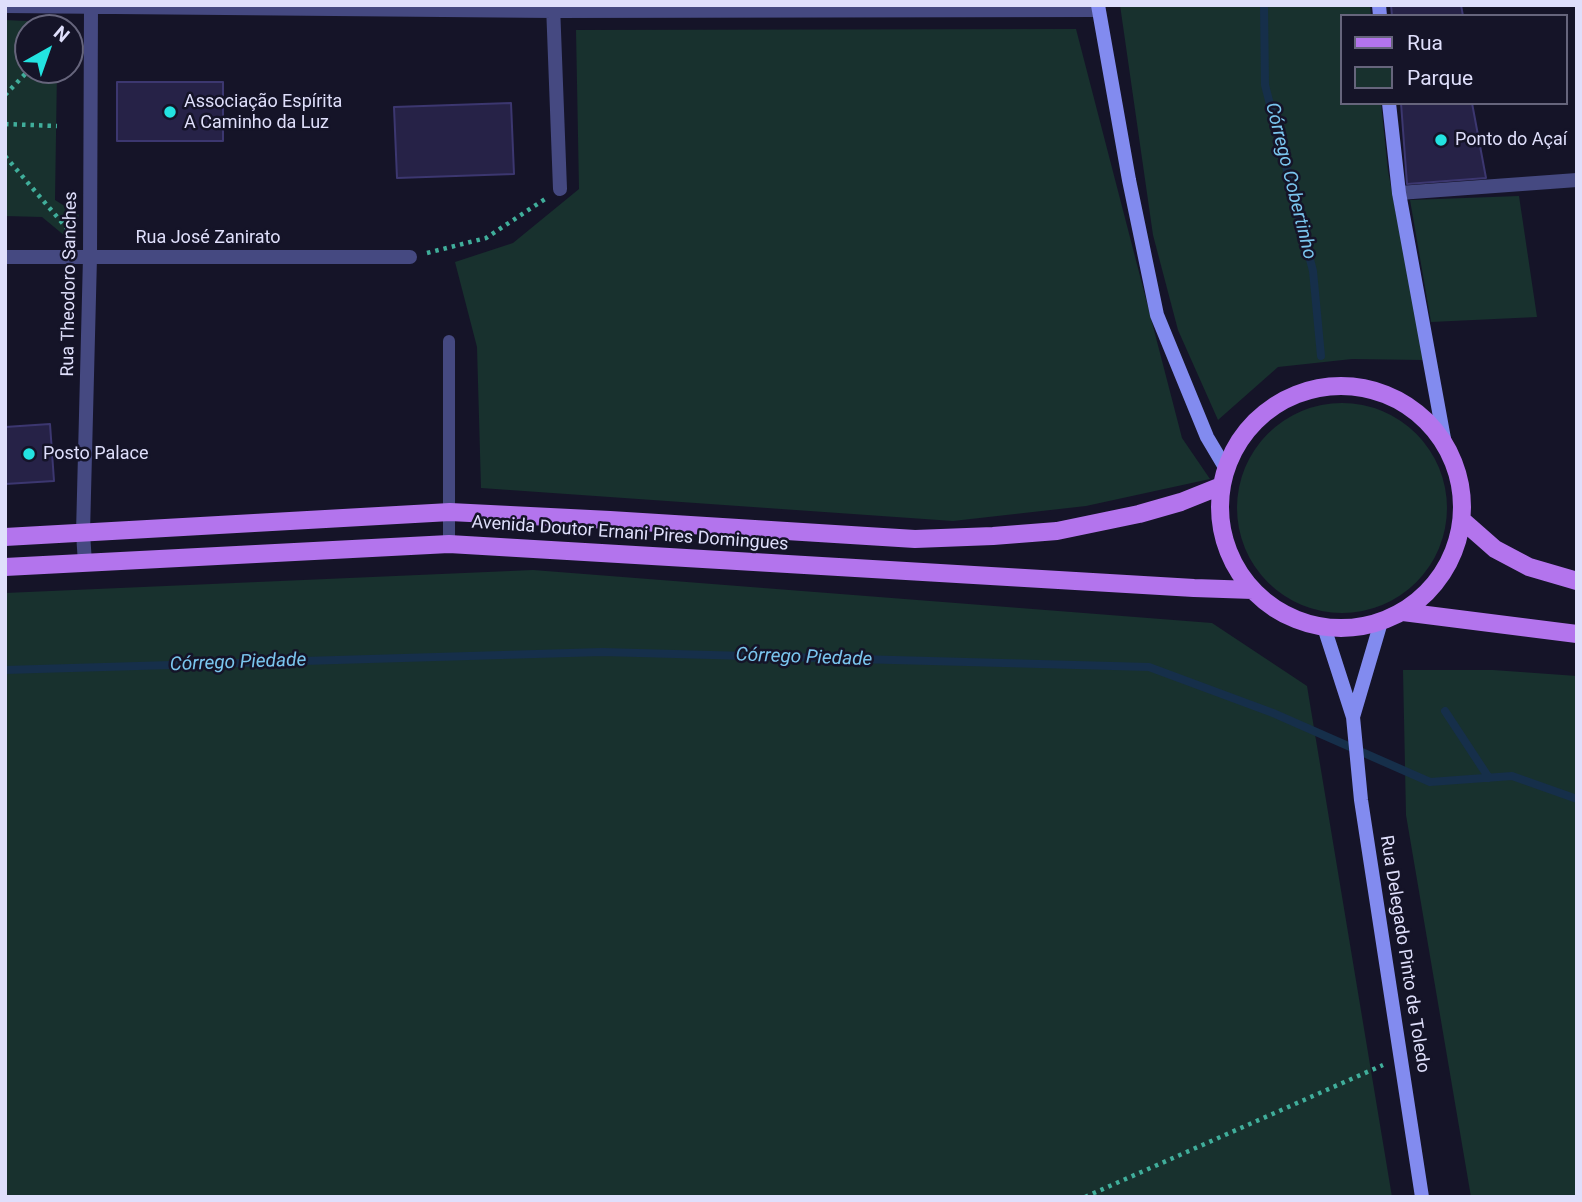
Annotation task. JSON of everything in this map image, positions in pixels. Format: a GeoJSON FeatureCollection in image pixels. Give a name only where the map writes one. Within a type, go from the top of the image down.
{"type":"FeatureCollection","features":[{"type":"Feature","properties":{"kind":"main road"},"geometry":{"type":"LineString","coordinates":[[1098,8],[1157,315],[1207,437],[1226,468]]}},
{"type":"Feature","properties":{"kind":"main road"},"geometry":{"type":"LineString","coordinates":[[1389,105],[1399,192],[1445,444],[1460,480],[1462,520],[1453,556],[1432,588],[1403,612],[1381,622],[1353,628],[1324,627],[1285,614],[1253,590],[1232,559],[1221,524],[1221,486],[1226,468],[1241,438],[1264,412],[1294,395],[1327,386],[1362,387],[1395,398],[1423,418],[1445,444]]}},
{"type":"Feature","properties":{"kind":"main road","name":"Avenida Doutor Ernani Pires Domingues"},"geometry":{"type":"LineString","coordinates":[[5,537],[450,512],[915,539],[993,536],[1057,531],[1139,514],[1181,502],[1221,486]]}},
{"type":"Feature","properties":{"kind":"main road"},"geometry":{"type":"LineString","coordinates":[[1462,520],[1495,549],[1506,555],[1529,567],[1577,581]]}},
{"type":"Feature","properties":{"kind":"main road","name":"Avenida Doutor Ernani Pires Domingues"},"geometry":{"type":"LineString","coordinates":[[5,567],[449,544],[1194,589],[1253,590]]}},
{"type":"Feature","properties":{"kind":"main road"},"geometry":{"type":"LineString","coordinates":[[1403,612],[1577,634]]}},
{"type":"Feature","properties":{"kind":"main road","name":"Rua Delegado Pinto de Toledo"},"geometry":{"type":"LineString","coordinates":[[1354,722],[1381,622]]}},
{"type":"Feature","properties":{"kind":"main road","name":"Rua Delegado Pinto de Toledo"},"geometry":{"type":"LineString","coordinates":[[1324,627],[1354,722],[1361,800],[1422,1197]]}},
{"type":"Feature","properties":{"kind":"street"},"geometry":{"type":"LineString","coordinates":[[5,6],[1098,8]]}},
{"type":"Feature","properties":{"kind":"street","name":"Rua Theodoro Sanches"},"geometry":{"type":"LineString","coordinates":[[85,563],[83,533],[90,257],[91,6]]}},
{"type":"Feature","properties":{"kind":"street"},"geometry":{"type":"LineString","coordinates":[[553,8],[560,189]]}},
{"type":"Feature","properties":{"kind":"street"},"geometry":{"type":"LineString","coordinates":[[1399,192],[1577,180]]}},
{"type":"Feature","properties":{"kind":"street","name":"Rua José Zanirato"},"geometry":{"type":"LineString","coordinates":[[5,257],[410,257]]}},
{"type":"Feature","properties":{"kind":"lane"},"geometry":{"type":"LineString","coordinates":[[449,341],[449,544]]}},
{"type":"Feature","properties":{"kind":"path"},"geometry":{"type":"LineString","coordinates":[[5,124],[57,126]]}},
{"type":"Feature","properties":{"kind":"path"},"geometry":{"type":"LineString","coordinates":[[5,156],[90,257]]}},
{"type":"Feature","properties":{"kind":"path"},"geometry":{"type":"LineString","coordinates":[[410,257],[486,239],[560,189]]}},
{"type":"Feature","properties":{"kind":"path"},"geometry":{"type":"LineString","coordinates":[[1085,1197],[1400,1058]]}},
{"type":"Feature","properties":{"kind":"green space"},"geometry":{"type":"Polygon","coordinates":[[[1120,5],[1370,5],[1371,14],[1340,14],[1340,105],[1381,105],[1388,171],[1424,360],[1352,359],[1278,367],[1218,420],[1178,330],[1153,235],[1120,5]]]}},
{"type":"Feature","properties":{"kind":"green space"},"geometry":{"type":"Polygon","coordinates":[[[5,20],[14,20],[14,84],[57,84],[55,200],[79,215],[75,227],[65,236],[42,217],[5,216],[5,20]]]}},
{"type":"Feature","properties":{"kind":"green space"},"geometry":{"type":"Polygon","coordinates":[[[1076,29],[1182,438],[1210,479],[1086,506],[953,521],[481,488],[477,347],[455,262],[513,243],[579,189],[576,30],[1076,29]]]}},
{"type":"Feature","properties":{"kind":"green space"},"geometry":{"type":"Polygon","coordinates":[[[1519,196],[1537,317],[1431,322],[1410,200],[1519,196]]]}},
{"type":"Feature","properties":{"kind":"green space"},"geometry":{"type":"Polygon","coordinates":[[[1342,403],[1363,405],[1382,411],[1401,420],[1417,433],[1430,449],[1439,468],[1445,487],[1445,529],[1439,548],[1430,567],[1417,583],[1401,596],[1382,605],[1363,611],[1342,613],[1321,611],[1302,605],[1283,596],[1267,583],[1254,567],[1245,548],[1239,529],[1237,508],[1239,487],[1245,468],[1254,449],[1267,433],[1283,420],[1302,411],[1321,405],[1342,403]]]}},
{"type":"Feature","properties":{"kind":"green space"},"geometry":{"type":"Polygon","coordinates":[[[533,570],[1212,623],[1307,686],[1392,1197],[5,1197],[5,593],[533,570]]]}},
{"type":"Feature","properties":{"kind":"green space"},"geometry":{"type":"Polygon","coordinates":[[[1403,670],[1493,670],[1577,676],[1577,1197],[1471,1197],[1406,815],[1403,670]]]}},
{"type":"Feature","properties":{"kind":"building"},"geometry":{"type":"Polygon","coordinates":[[[1391,5],[1461,5],[1463,14],[1392,14],[1391,5]]]}},
{"type":"Feature","properties":{"kind":"building","name":"Associação Espírita A Caminho da Luz"},"geometry":{"type":"Polygon","coordinates":[[[117,82],[223,82],[223,141],[117,141],[117,82]]]}},
{"type":"Feature","properties":{"kind":"building"},"geometry":{"type":"Polygon","coordinates":[[[511,103],[514,174],[397,178],[394,107],[511,103]]]}},
{"type":"Feature","properties":{"kind":"building","name":"Ponto do Açaí"},"geometry":{"type":"Polygon","coordinates":[[[1401,105],[1472,105],[1486,178],[1407,184],[1401,105]]]}},
{"type":"Feature","properties":{"kind":"building","name":"Posto Palace"},"geometry":{"type":"Polygon","coordinates":[[[50,424],[54,481],[5,484],[5,427],[50,424]]]}},
{"type":"Feature","properties":{"kind":"waterway","name":"Córrego Cobertinho"},"geometry":{"type":"LineString","coordinates":[[1264,5],[1265,85],[1313,271],[1321,356]]}},
{"type":"Feature","properties":{"kind":"waterway","name":"Córrego Piedade"},"geometry":{"type":"LineString","coordinates":[[5,670],[602,652],[1149,667],[1273,713],[1430,782],[1512,776],[1577,799]]}},
{"type":"Feature","properties":{"kind":"waterway","name":"Córrego Cobertinho"},"geometry":{"type":"LineString","coordinates":[[1445,711],[1489,778]]}},
{"type":"Feature","properties":{"kind":"place","name":"Associação Espírita A Caminho da Luz"},"geometry":{"type":"Point","coordinates":[170,112]}},
{"type":"Feature","properties":{"kind":"place","name":"Ponto do Açaí"},"geometry":{"type":"Point","coordinates":[1441,140]}},
{"type":"Feature","properties":{"kind":"place","name":"Posto Palace"},"geometry":{"type":"Point","coordinates":[29,454]}}]}
